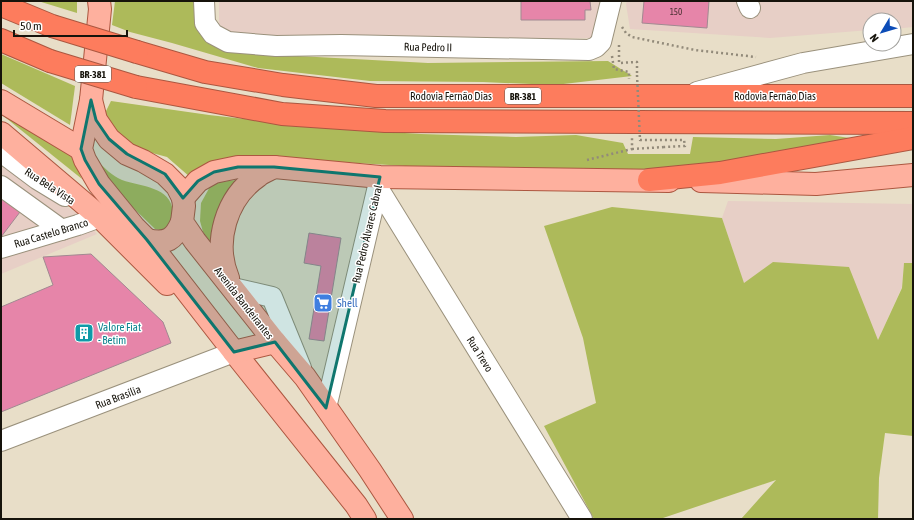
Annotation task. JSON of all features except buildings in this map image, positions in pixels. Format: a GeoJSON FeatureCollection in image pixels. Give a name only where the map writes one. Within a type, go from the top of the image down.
{"type":"FeatureCollection","features":[{"type":"Feature","properties":{"kind":"highway","name":"Rodovia Fernão Dias"},"geometry":{"type":"LineString","coordinates":[[1,5],[52,26],[205,72],[283,86],[376,96],[913,96]]}},
{"type":"Feature","properties":{"kind":"highway","name":"BR-381"},"geometry":{"type":"LineString","coordinates":[[1,40],[50,61],[136,87],[282,114],[386,122],[913,123]]}},
{"type":"Feature","properties":{"kind":"highway"},"geometry":{"type":"LineString","coordinates":[[649,180],[720,172],[913,138]]}},
{"type":"Feature","properties":{"kind":"main road"},"geometry":{"type":"LineString","coordinates":[[100,1],[90,100],[81,148],[85,160],[99,184],[134,227],[147,240],[356,505],[365,519]]}},
{"type":"Feature","properties":{"kind":"main road"},"geometry":{"type":"LineString","coordinates":[[90,100],[96,120],[109,139],[127,154],[166,174],[177,186],[182,198],[184,206],[182,222],[175,235],[170,239],[159,242],[147,240]]}},
{"type":"Feature","properties":{"kind":"main road"},"geometry":{"type":"LineString","coordinates":[[1,101],[81,148]]}},
{"type":"Feature","properties":{"kind":"main road"},"geometry":{"type":"LineString","coordinates":[[1,133],[100,217],[234,352]]}},
{"type":"Feature","properties":{"kind":"main road"},"geometry":{"type":"LineString","coordinates":[[182,198],[198,181],[214,172],[238,167],[274,167],[379,182],[649,180],[816,184],[913,175]]}},
{"type":"Feature","properties":{"kind":"main road"},"geometry":{"type":"LineString","coordinates":[[233,288],[226,272],[222,254],[222,236],[226,218],[233,202],[244,187],[258,175],[274,167]]}},
{"type":"Feature","properties":{"kind":"main road","name":"Avenida Bandeirantes"},"geometry":{"type":"LineString","coordinates":[[182,222],[195,241],[305,378],[370,470],[402,519]]}},
{"type":"Feature","properties":{"kind":"main road"},"geometry":{"type":"LineString","coordinates":[[234,352],[275,342]]}},
{"type":"Feature","properties":{"kind":"street","name":"Rua Pedro II"},"geometry":{"type":"LineString","coordinates":[[204,1],[205,24],[213,34],[228,42],[276,46],[589,50],[596,47],[601,42],[611,1]]}},
{"type":"Feature","properties":{"kind":"street"},"geometry":{"type":"LineString","coordinates":[[686,96],[802,63],[913,44]]}},
{"type":"Feature","properties":{"kind":"street","name":"Rua Bela Vista"},"geometry":{"type":"LineString","coordinates":[[1,152],[37,179],[100,217]]}},
{"type":"Feature","properties":{"kind":"street","name":"Rua Pedro Álvares Cabral"},"geometry":{"type":"LineString","coordinates":[[326,408],[379,182]]}},
{"type":"Feature","properties":{"kind":"street","name":"Rua Trevo"},"geometry":{"type":"LineString","coordinates":[[379,182],[582,519]]}},
{"type":"Feature","properties":{"kind":"street"},"geometry":{"type":"LineString","coordinates":[[1,186],[62,230]]}},
{"type":"Feature","properties":{"kind":"street","name":"Rua Castelo Branco"},"geometry":{"type":"LineString","coordinates":[[1,248],[100,217]]}},
{"type":"Feature","properties":{"kind":"street"},"geometry":{"type":"LineString","coordinates":[[233,288],[272,297],[305,378]]}},
{"type":"Feature","properties":{"kind":"street","name":"Rua Brasília"},"geometry":{"type":"LineString","coordinates":[[1,441],[234,352]]}},
{"type":"Feature","properties":{"kind":"path"},"geometry":{"type":"LineString","coordinates":[[619,29],[619,23],[626,33],[632,37],[694,50],[756,57]]}},
{"type":"Feature","properties":{"kind":"path"},"geometry":{"type":"LineString","coordinates":[[583,161],[632,149],[685,146],[684,140],[640,140],[637,62],[619,63],[619,43]]}},
{"type":"Feature","properties":{"kind":"path"},"geometry":{"type":"LineString","coordinates":[[612,56],[614,69],[629,72],[629,96]]}},
{"type":"Feature","properties":{"kind":"path"},"geometry":{"type":"LineString","coordinates":[[631,122],[632,149]]}},
{"type":"Feature","properties":{"kind":"highlighted area"},"geometry":{"type":"Polygon","coordinates":[[[91,100],[96,120],[109,139],[127,154],[165,174],[183,198],[198,181],[214,172],[238,167],[274,167],[380,177],[326,408],[275,342],[234,352],[147,240],[99,184],[85,160],[81,149],[91,100]]]}},
{"type":"Feature","properties":{"kind":"shaded area"},"geometry":{"type":"Polygon","coordinates":[[[219,1],[606,1],[596,38],[240,43],[219,24],[219,1]]]}},
{"type":"Feature","properties":{"kind":"shaded area"},"geometry":{"type":"Polygon","coordinates":[[[627,1],[913,1],[913,27],[902,28],[902,12],[862,12],[862,31],[770,38],[630,29],[626,4],[627,1]]]}},
{"type":"Feature","properties":{"kind":"shaded area"},"geometry":{"type":"Polygon","coordinates":[[[1,166],[80,215],[97,234],[1,274],[1,166]]]}},
{"type":"Feature","properties":{"kind":"shaded area"},"geometry":{"type":"Polygon","coordinates":[[[728,201],[913,204],[913,263],[904,263],[902,287],[878,340],[744,284],[722,218],[728,201]]]}},
{"type":"Feature","properties":{"kind":"green space"},"geometry":{"type":"Polygon","coordinates":[[[38,1],[77,1],[77,13],[38,1]]]}},
{"type":"Feature","properties":{"kind":"green space"},"geometry":{"type":"Polygon","coordinates":[[[115,1],[199,1],[199,31],[261,54],[428,63],[608,61],[632,76],[555,85],[483,82],[370,81],[258,68],[130,32],[112,25],[115,1]]]}},
{"type":"Feature","properties":{"kind":"green space"},"geometry":{"type":"Polygon","coordinates":[[[1,54],[75,86],[70,125],[1,83],[1,54]]]}},
{"type":"Feature","properties":{"kind":"green space"},"geometry":{"type":"Polygon","coordinates":[[[111,101],[209,115],[323,128],[421,134],[516,137],[576,135],[623,143],[628,154],[690,154],[693,137],[776,139],[830,135],[856,139],[743,160],[640,171],[422,167],[243,156],[190,177],[167,157],[130,147],[106,126],[106,111],[111,101]]]}},
{"type":"Feature","properties":{"kind":"green space"},"geometry":{"type":"Polygon","coordinates":[[[1,114],[65,144],[82,179],[1,114]]]}},
{"type":"Feature","properties":{"kind":"green space"},"geometry":{"type":"Polygon","coordinates":[[[97,161],[118,178],[154,189],[167,197],[171,203],[173,212],[171,223],[168,227],[164,231],[155,229],[119,194],[102,174],[97,161]]]}},
{"type":"Feature","properties":{"kind":"green space"},"geometry":{"type":"Polygon","coordinates":[[[236,180],[211,243],[203,232],[200,221],[201,203],[212,183],[236,180]]]}},
{"type":"Feature","properties":{"kind":"green space"},"geometry":{"type":"Polygon","coordinates":[[[612,207],[722,218],[744,283],[773,262],[849,267],[878,340],[902,288],[904,263],[913,263],[913,436],[885,433],[879,478],[878,519],[741,519],[776,480],[660,519],[594,519],[544,426],[596,403],[583,338],[544,226],[612,207]]]}},
{"type":"Feature","properties":{"kind":"place","name":"Shell"},"geometry":{"type":"Point","coordinates":[323,303]}},
{"type":"Feature","properties":{"kind":"place","name":"Valore Fiat - Betim"},"geometry":{"type":"Point","coordinates":[84,333]}}]}
